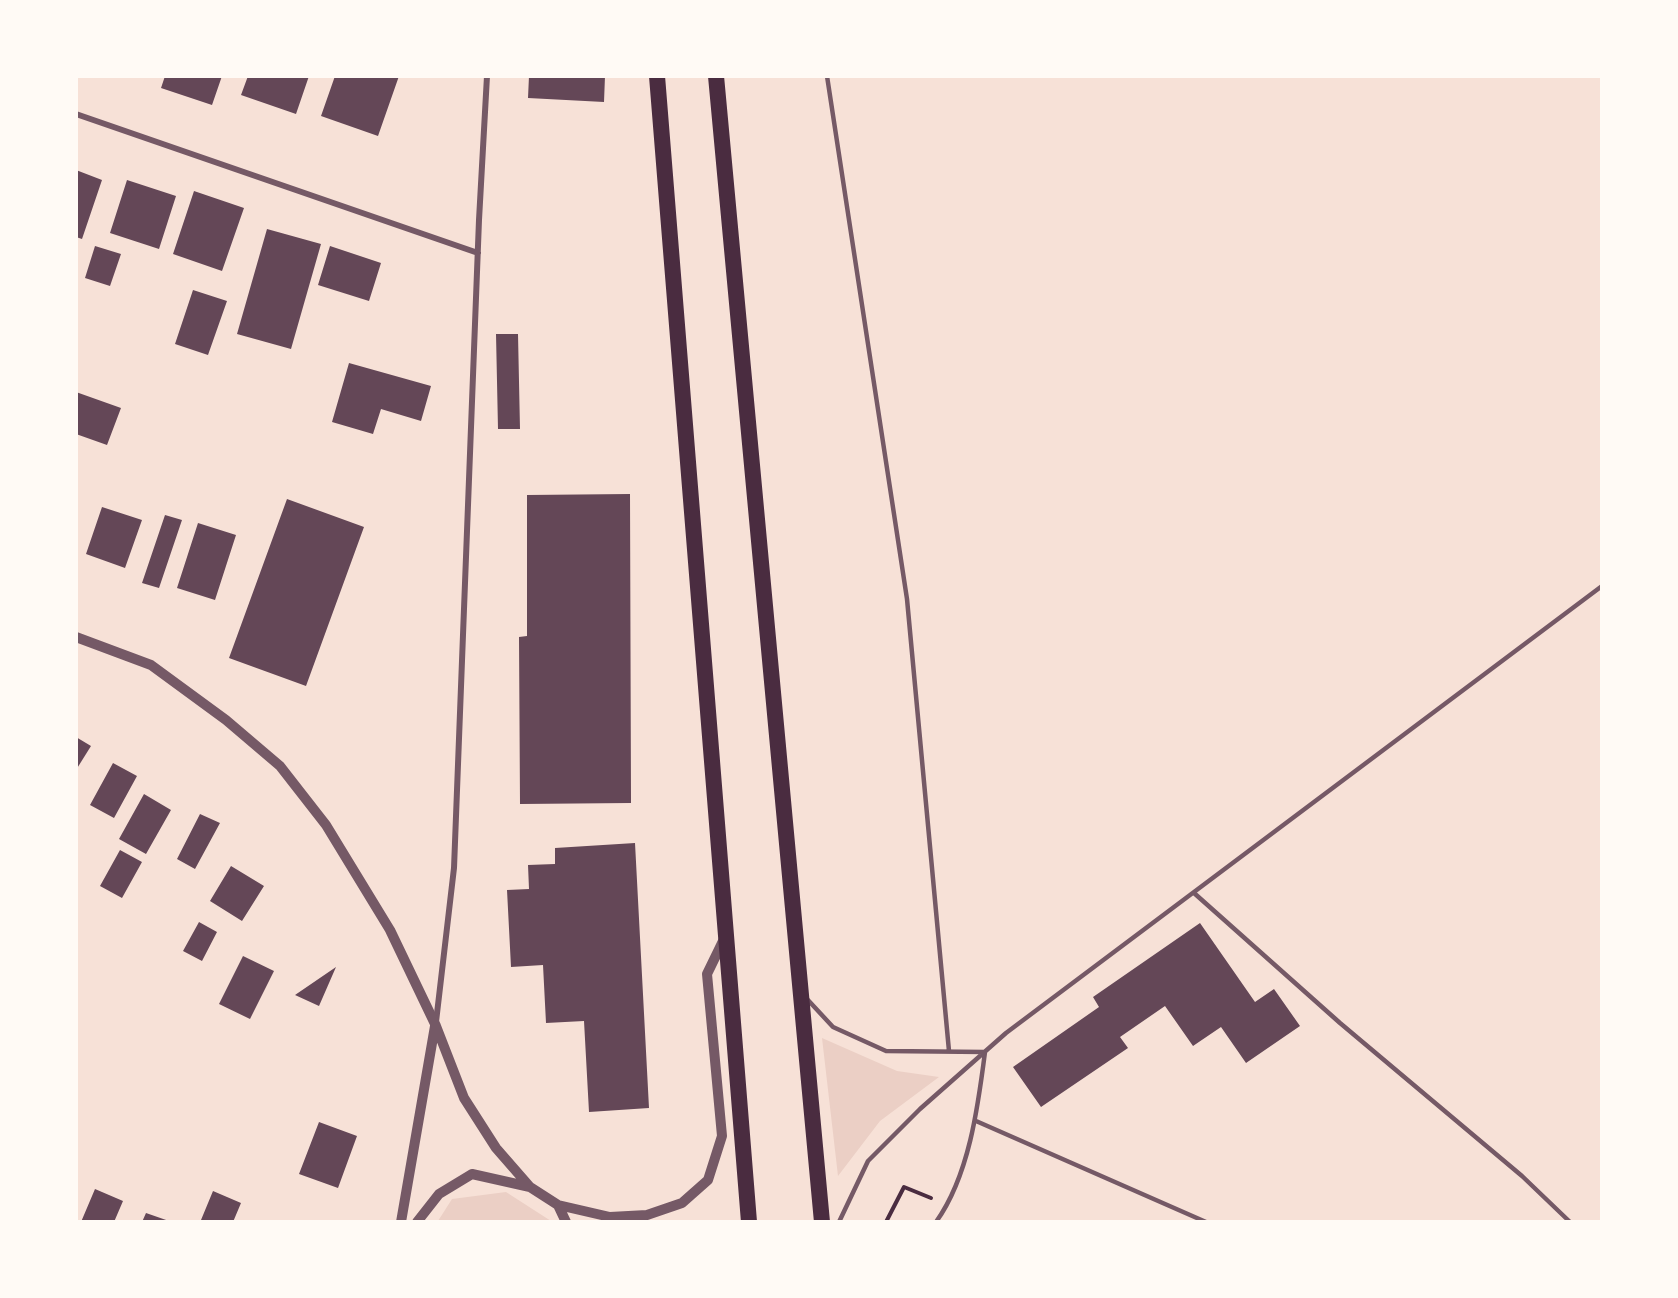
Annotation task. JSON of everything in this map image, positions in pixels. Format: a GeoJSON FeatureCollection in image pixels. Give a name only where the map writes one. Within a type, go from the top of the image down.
{"type":"FeatureCollection","features":[{"type":"Feature","properties":{"kind":"highway"},"geometry":{"type":"LineString","coordinates":[[657,76],[749,1221]]}},
{"type":"Feature","properties":{"kind":"highway"},"geometry":{"type":"LineString","coordinates":[[716,76],[822,1221]]}},
{"type":"Feature","properties":{"kind":"street"},"geometry":{"type":"LineString","coordinates":[[401,1221],[436,1026],[454,868],[487,76]]}},
{"type":"Feature","properties":{"kind":"street"},"geometry":{"type":"LineString","coordinates":[[76,114],[478,252]]}},
{"type":"Feature","properties":{"kind":"street"},"geometry":{"type":"LineString","coordinates":[[76,637],[151,665],[226,720],[280,766],[326,825],[390,930],[436,1026],[464,1098],[496,1148],[530,1187],[558,1205],[610,1217],[647,1215],[682,1203],[708,1180],[722,1136],[707,974],[725,938]]}},
{"type":"Feature","properties":{"kind":"street"},"geometry":{"type":"LineString","coordinates":[[417,1221],[439,1194],[472,1174],[530,1187]]}},
{"type":"Feature","properties":{"kind":"street"},"geometry":{"type":"LineString","coordinates":[[558,1205],[566,1221]]}},
{"type":"Feature","properties":{"kind":"lane"},"geometry":{"type":"LineString","coordinates":[[827,76],[907,599],[949,1051]]}},
{"type":"Feature","properties":{"kind":"lane"},"geometry":{"type":"LineString","coordinates":[[839,1221],[868,1161],[920,1109],[1006,1034],[1602,586]]}},
{"type":"Feature","properties":{"kind":"lane"},"geometry":{"type":"LineString","coordinates":[[1194,893],[1340,1023],[1522,1176],[1570,1221]]}},
{"type":"Feature","properties":{"kind":"lane"},"geometry":{"type":"LineString","coordinates":[[801,993],[833,1027],[886,1051],[985,1052]]}},
{"type":"Feature","properties":{"kind":"lane"},"geometry":{"type":"LineString","coordinates":[[936,1221],[948,1205],[976,1121],[985,1052]]}},
{"type":"Feature","properties":{"kind":"lane"},"geometry":{"type":"LineString","coordinates":[[976,1121],[1206,1221]]}},
{"type":"Feature","properties":{"kind":"path"},"geometry":{"type":"LineString","coordinates":[[886,1221],[904,1187],[948,1205]]}},
{"type":"Feature","properties":{"kind":"shaded area"},"geometry":{"type":"Polygon","coordinates":[[[822,1038],[897,1071],[939,1077],[880,1121],[838,1176],[822,1038]]]}},
{"type":"Feature","properties":{"kind":"shaded area"},"geometry":{"type":"Polygon","coordinates":[[[506,1192],[551,1221],[438,1221],[452,1199],[506,1192]]]}},
{"type":"Feature","properties":{"kind":"building"},"geometry":{"type":"Polygon","coordinates":[[[165,76],[222,76],[212,105],[161,88],[165,76]]]}},
{"type":"Feature","properties":{"kind":"building"},"geometry":{"type":"Polygon","coordinates":[[[248,76],[309,76],[296,114],[241,95],[248,76]]]}},
{"type":"Feature","properties":{"kind":"building"},"geometry":{"type":"Polygon","coordinates":[[[335,76],[399,76],[378,136],[321,116],[335,76]]]}},
{"type":"Feature","properties":{"kind":"building"},"geometry":{"type":"Polygon","coordinates":[[[529,76],[605,76],[604,102],[528,98],[529,76]]]}},
{"type":"Feature","properties":{"kind":"building"},"geometry":{"type":"Polygon","coordinates":[[[76,170],[102,180],[82,239],[76,237],[76,170]]]}},
{"type":"Feature","properties":{"kind":"building"},"geometry":{"type":"Polygon","coordinates":[[[127,180],[176,196],[159,249],[110,233],[127,180]]]}},
{"type":"Feature","properties":{"kind":"building"},"geometry":{"type":"Polygon","coordinates":[[[194,191],[244,208],[222,271],[173,254],[194,191]]]}},
{"type":"Feature","properties":{"kind":"building"},"geometry":{"type":"Polygon","coordinates":[[[267,229],[321,244],[291,349],[237,334],[267,229]]]}},
{"type":"Feature","properties":{"kind":"building"},"geometry":{"type":"Polygon","coordinates":[[[95,246],[121,254],[110,286],[85,278],[95,246]]]}},
{"type":"Feature","properties":{"kind":"building"},"geometry":{"type":"Polygon","coordinates":[[[330,246],[381,263],[369,301],[318,285],[330,246]]]}},
{"type":"Feature","properties":{"kind":"building"},"geometry":{"type":"Polygon","coordinates":[[[193,290],[227,301],[208,355],[175,344],[193,290]]]}},
{"type":"Feature","properties":{"kind":"building"},"geometry":{"type":"Polygon","coordinates":[[[496,334],[518,334],[520,429],[498,429],[496,334]]]}},
{"type":"Feature","properties":{"kind":"building"},"geometry":{"type":"Polygon","coordinates":[[[349,363],[431,386],[421,421],[381,409],[373,434],[332,422],[349,363]]]}},
{"type":"Feature","properties":{"kind":"building"},"geometry":{"type":"Polygon","coordinates":[[[76,392],[121,408],[107,445],[76,434],[76,392]]]}},
{"type":"Feature","properties":{"kind":"building"},"geometry":{"type":"Polygon","coordinates":[[[630,494],[631,803],[520,804],[519,637],[527,636],[527,495],[630,494]]]}},
{"type":"Feature","properties":{"kind":"building"},"geometry":{"type":"Polygon","coordinates":[[[287,499],[364,527],[306,686],[229,658],[287,499]]]}},
{"type":"Feature","properties":{"kind":"building"},"geometry":{"type":"Polygon","coordinates":[[[102,507],[142,520],[125,568],[86,554],[102,507]]]}},
{"type":"Feature","properties":{"kind":"building"},"geometry":{"type":"Polygon","coordinates":[[[165,515],[182,520],[159,588],[142,583],[165,515]]]}},
{"type":"Feature","properties":{"kind":"building"},"geometry":{"type":"Polygon","coordinates":[[[198,523],[236,535],[215,600],[177,588],[198,523]]]}},
{"type":"Feature","properties":{"kind":"building"},"geometry":{"type":"Polygon","coordinates":[[[76,737],[91,746],[76,770],[76,737]]]}},
{"type":"Feature","properties":{"kind":"building"},"geometry":{"type":"Polygon","coordinates":[[[113,763],[137,776],[114,818],[90,805],[113,763]]]}},
{"type":"Feature","properties":{"kind":"building"},"geometry":{"type":"Polygon","coordinates":[[[144,794],[171,810],[146,854],[119,839],[144,794]]]}},
{"type":"Feature","properties":{"kind":"building"},"geometry":{"type":"Polygon","coordinates":[[[200,814],[220,823],[195,869],[177,859],[200,814]]]}},
{"type":"Feature","properties":{"kind":"building"},"geometry":{"type":"Polygon","coordinates":[[[635,843],[649,1108],[589,1112],[584,1021],[546,1023],[543,965],[511,967],[507,890],[529,889],[528,865],[555,864],[555,848],[635,843]]]}},
{"type":"Feature","properties":{"kind":"building"},"geometry":{"type":"Polygon","coordinates":[[[120,850],[142,862],[122,898],[100,886],[120,850]]]}},
{"type":"Feature","properties":{"kind":"building"},"geometry":{"type":"Polygon","coordinates":[[[231,866],[264,886],[242,921],[210,901],[231,866]]]}},
{"type":"Feature","properties":{"kind":"building"},"geometry":{"type":"Polygon","coordinates":[[[199,922],[217,932],[202,961],[183,951],[199,922]]]}},
{"type":"Feature","properties":{"kind":"building"},"geometry":{"type":"Polygon","coordinates":[[[1200,923],[1255,1002],[1274,989],[1300,1026],[1246,1063],[1221,1027],[1193,1046],[1165,1006],[1120,1037],[1128,1048],[1041,1107],[1013,1067],[1099,1007],[1093,997],[1200,923]]]}},
{"type":"Feature","properties":{"kind":"building"},"geometry":{"type":"Polygon","coordinates":[[[243,956],[274,971],[250,1019],[219,1004],[243,956]]]}},
{"type":"Feature","properties":{"kind":"building"},"geometry":{"type":"Polygon","coordinates":[[[336,967],[319,1006],[295,995],[336,967]]]}},
{"type":"Feature","properties":{"kind":"building"},"geometry":{"type":"Polygon","coordinates":[[[319,1122],[357,1136],[338,1188],[299,1174],[319,1122]]]}},
{"type":"Feature","properties":{"kind":"building"},"geometry":{"type":"Polygon","coordinates":[[[95,1189],[123,1201],[114,1222],[81,1222],[95,1189]]]}},
{"type":"Feature","properties":{"kind":"building"},"geometry":{"type":"Polygon","coordinates":[[[213,1191],[241,1203],[233,1222],[201,1220],[213,1191]]]}},
{"type":"Feature","properties":{"kind":"building"},"geometry":{"type":"Polygon","coordinates":[[[146,1213],[169,1221],[169,1222],[142,1222],[146,1213]]]}}]}
